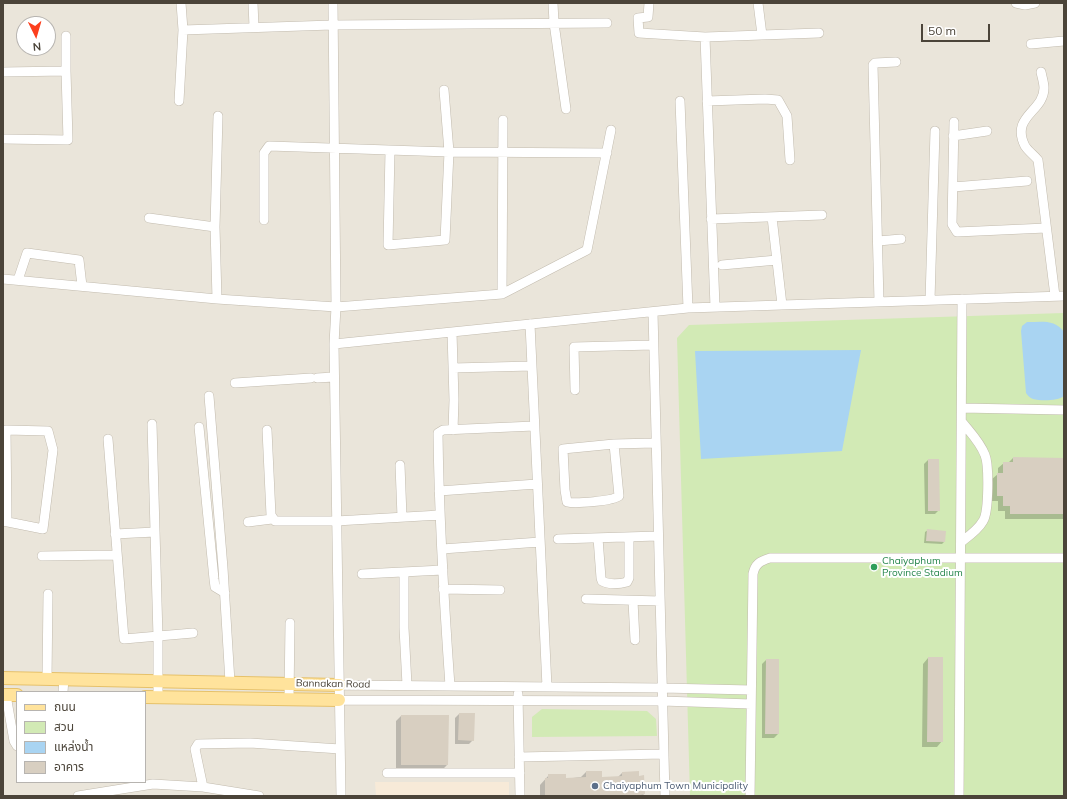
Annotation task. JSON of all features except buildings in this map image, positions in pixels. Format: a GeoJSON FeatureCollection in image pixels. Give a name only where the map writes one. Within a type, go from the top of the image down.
{"type":"FeatureCollection","features":[{"type":"Feature","properties":{"kind":"main road","name":"Bannakan Road"},"geometry":{"type":"LineString","coordinates":[[3,678],[339,685]]}},
{"type":"Feature","properties":{"kind":"main road","name":"Bannakan Road"},"geometry":{"type":"LineString","coordinates":[[146,697],[339,700]]}},
{"type":"Feature","properties":{"kind":"street"},"geometry":{"type":"LineString","coordinates":[[179,101],[182,30],[181,3]]}},
{"type":"Feature","properties":{"kind":"street"},"geometry":{"type":"LineString","coordinates":[[253,3],[254,27]]}},
{"type":"Feature","properties":{"kind":"street"},"geometry":{"type":"LineString","coordinates":[[333,3],[332,25],[335,149],[336,307],[334,377],[341,796]]}},
{"type":"Feature","properties":{"kind":"street"},"geometry":{"type":"LineString","coordinates":[[553,3],[554,23],[566,109]]}},
{"type":"Feature","properties":{"kind":"street"},"geometry":{"type":"LineString","coordinates":[[649,3],[648,17],[638,18],[639,33],[705,36],[819,33]]}},
{"type":"Feature","properties":{"kind":"street"},"geometry":{"type":"LineString","coordinates":[[758,3],[762,35]]}},
{"type":"Feature","properties":{"kind":"street"},"geometry":{"type":"LineString","coordinates":[[1016,3],[1025,5],[1035,3]]}},
{"type":"Feature","properties":{"kind":"street"},"geometry":{"type":"LineString","coordinates":[[182,30],[332,25],[607,23]]}},
{"type":"Feature","properties":{"kind":"street"},"geometry":{"type":"LineString","coordinates":[[3,139],[68,140],[66,36]]}},
{"type":"Feature","properties":{"kind":"street"},"geometry":{"type":"LineString","coordinates":[[705,36],[715,307]]}},
{"type":"Feature","properties":{"kind":"street"},"geometry":{"type":"LineString","coordinates":[[1031,44],[1064,41]]}},
{"type":"Feature","properties":{"kind":"street"},"geometry":{"type":"LineString","coordinates":[[879,302],[873,65],[875,63],[896,62]]}},
{"type":"Feature","properties":{"kind":"street"},"geometry":{"type":"LineString","coordinates":[[3,72],[66,71]]}},
{"type":"Feature","properties":{"kind":"street"},"geometry":{"type":"LineString","coordinates":[[334,344],[688,308],[1059,296],[1046,228],[1038,160],[1026,148],[1021,136],[1022,122],[1040,101],[1044,88],[1041,72]]}},
{"type":"Feature","properties":{"kind":"street"},"geometry":{"type":"LineString","coordinates":[[390,151],[388,245],[445,240],[449,152],[444,90]]}},
{"type":"Feature","properties":{"kind":"street"},"geometry":{"type":"LineString","coordinates":[[707,101],[778,100],[787,116],[790,160]]}},
{"type":"Feature","properties":{"kind":"street"},"geometry":{"type":"LineString","coordinates":[[680,101],[688,308]]}},
{"type":"Feature","properties":{"kind":"street"},"geometry":{"type":"LineString","coordinates":[[217,299],[215,228],[218,116]]}},
{"type":"Feature","properties":{"kind":"street"},"geometry":{"type":"LineString","coordinates":[[502,294],[503,120]]}},
{"type":"Feature","properties":{"kind":"street"},"geometry":{"type":"LineString","coordinates":[[954,122],[952,224],[957,232],[1046,228]]}},
{"type":"Feature","properties":{"kind":"street"},"geometry":{"type":"LineString","coordinates":[[3,279],[217,299],[336,307],[502,294],[587,250],[612,130]]}},
{"type":"Feature","properties":{"kind":"street"},"geometry":{"type":"LineString","coordinates":[[930,300],[936,131]]}},
{"type":"Feature","properties":{"kind":"street"},"geometry":{"type":"LineString","coordinates":[[954,136],[987,131]]}},
{"type":"Feature","properties":{"kind":"street"},"geometry":{"type":"LineString","coordinates":[[264,220],[264,152],[269,146],[390,151],[607,153]]}},
{"type":"Feature","properties":{"kind":"street"},"geometry":{"type":"LineString","coordinates":[[953,187],[1027,182]]}},
{"type":"Feature","properties":{"kind":"street"},"geometry":{"type":"LineString","coordinates":[[712,219],[822,215]]}},
{"type":"Feature","properties":{"kind":"street"},"geometry":{"type":"LineString","coordinates":[[772,217],[782,305]]}},
{"type":"Feature","properties":{"kind":"street"},"geometry":{"type":"LineString","coordinates":[[149,218],[215,228]]}},
{"type":"Feature","properties":{"kind":"street"},"geometry":{"type":"LineString","coordinates":[[878,241],[902,240]]}},
{"type":"Feature","properties":{"kind":"street"},"geometry":{"type":"LineString","coordinates":[[18,280],[27,253],[79,260],[82,286]]}},
{"type":"Feature","properties":{"kind":"street"},"geometry":{"type":"LineString","coordinates":[[722,265],[777,260]]}},
{"type":"Feature","properties":{"kind":"street"},"geometry":{"type":"LineString","coordinates":[[959,796],[962,299]]}},
{"type":"Feature","properties":{"kind":"street"},"geometry":{"type":"LineString","coordinates":[[652,312],[665,796]]}},
{"type":"Feature","properties":{"kind":"street"},"geometry":{"type":"LineString","coordinates":[[530,324],[546,687]]}},
{"type":"Feature","properties":{"kind":"street"},"geometry":{"type":"LineString","coordinates":[[452,332],[454,400],[453,430]]}},
{"type":"Feature","properties":{"kind":"street"},"geometry":{"type":"LineString","coordinates":[[575,390],[574,347],[653,345]]}},
{"type":"Feature","properties":{"kind":"street"},"geometry":{"type":"LineString","coordinates":[[453,368],[532,366]]}},
{"type":"Feature","properties":{"kind":"street"},"geometry":{"type":"LineString","coordinates":[[235,383],[334,377]]}},
{"type":"Feature","properties":{"kind":"street"},"geometry":{"type":"LineString","coordinates":[[209,396],[225,593],[230,682]]}},
{"type":"Feature","properties":{"kind":"street"},"geometry":{"type":"LineString","coordinates":[[962,408],[1064,410]]}},
{"type":"Feature","properties":{"kind":"street"},"geometry":{"type":"LineString","coordinates":[[961,542],[974,532],[984,521],[987,511],[987,472],[985,455],[980,445],[962,422]]}},
{"type":"Feature","properties":{"kind":"street"},"geometry":{"type":"LineString","coordinates":[[152,424],[158,637],[158,697]]}},
{"type":"Feature","properties":{"kind":"street"},"geometry":{"type":"LineString","coordinates":[[450,686],[443,589],[438,434],[443,430],[534,426]]}},
{"type":"Feature","properties":{"kind":"street"},"geometry":{"type":"LineString","coordinates":[[199,427],[215,587],[225,593]]}},
{"type":"Feature","properties":{"kind":"street"},"geometry":{"type":"LineString","coordinates":[[6,430],[48,431],[53,450],[43,529],[5,521],[6,430]]}},
{"type":"Feature","properties":{"kind":"street"},"geometry":{"type":"LineString","coordinates":[[267,430],[272,519]]}},
{"type":"Feature","properties":{"kind":"street"},"geometry":{"type":"LineString","coordinates":[[108,440],[124,639],[193,633]]}},
{"type":"Feature","properties":{"kind":"street"},"geometry":{"type":"LineString","coordinates":[[614,444],[619,496],[617,498],[567,502],[563,449],[614,444],[655,443]]}},
{"type":"Feature","properties":{"kind":"street"},"geometry":{"type":"LineString","coordinates":[[400,465],[402,517]]}},
{"type":"Feature","properties":{"kind":"street"},"geometry":{"type":"LineString","coordinates":[[439,490],[537,484]]}},
{"type":"Feature","properties":{"kind":"street"},"geometry":{"type":"LineString","coordinates":[[248,522],[272,519],[279,522],[336,521],[440,515]]}},
{"type":"Feature","properties":{"kind":"street"},"geometry":{"type":"LineString","coordinates":[[116,534],[155,532]]}},
{"type":"Feature","properties":{"kind":"street"},"geometry":{"type":"LineString","coordinates":[[558,539],[658,536]]}},
{"type":"Feature","properties":{"kind":"street"},"geometry":{"type":"LineString","coordinates":[[598,538],[601,578],[602,581],[609,584],[624,583],[627,582],[629,578],[629,537]]}},
{"type":"Feature","properties":{"kind":"street"},"geometry":{"type":"LineString","coordinates":[[442,549],[540,542]]}},
{"type":"Feature","properties":{"kind":"street"},"geometry":{"type":"LineString","coordinates":[[42,556],[117,555]]}},
{"type":"Feature","properties":{"kind":"street"},"geometry":{"type":"LineString","coordinates":[[750,796],[752,574],[756,564],[762,560],[770,558],[1064,558]]}},
{"type":"Feature","properties":{"kind":"street"},"geometry":{"type":"LineString","coordinates":[[362,574],[443,570]]}},
{"type":"Feature","properties":{"kind":"street"},"geometry":{"type":"LineString","coordinates":[[404,572],[404,628],[407,685]]}},
{"type":"Feature","properties":{"kind":"street"},"geometry":{"type":"LineString","coordinates":[[443,589],[500,590]]}},
{"type":"Feature","properties":{"kind":"street"},"geometry":{"type":"LineString","coordinates":[[47,679],[48,594]]}},
{"type":"Feature","properties":{"kind":"street"},"geometry":{"type":"LineString","coordinates":[[586,599],[660,601]]}},
{"type":"Feature","properties":{"kind":"street"},"geometry":{"type":"LineString","coordinates":[[633,601],[635,640]]}},
{"type":"Feature","properties":{"kind":"street"},"geometry":{"type":"LineString","coordinates":[[289,699],[290,623]]}},
{"type":"Feature","properties":{"kind":"street"},"geometry":{"type":"LineString","coordinates":[[63,691],[64,679]]}},
{"type":"Feature","properties":{"kind":"street","name":"Bannakan Road"},"geometry":{"type":"LineString","coordinates":[[339,685],[751,690]]}},
{"type":"Feature","properties":{"kind":"street"},"geometry":{"type":"LineString","coordinates":[[518,686],[520,796]]}},
{"type":"Feature","properties":{"kind":"street"},"geometry":{"type":"LineString","coordinates":[[9,695],[14,741],[16,744]]}},
{"type":"Feature","properties":{"kind":"street","name":"Bannakan Road"},"geometry":{"type":"LineString","coordinates":[[339,700],[662,701],[751,704]]}},
{"type":"Feature","properties":{"kind":"street"},"geometry":{"type":"LineString","coordinates":[[203,787],[195,749],[198,744],[250,743],[340,749]]}},
{"type":"Feature","properties":{"kind":"street"},"geometry":{"type":"LineString","coordinates":[[519,757],[664,754]]}},
{"type":"Feature","properties":{"kind":"street"},"geometry":{"type":"LineString","coordinates":[[387,773],[520,773]]}},
{"type":"Feature","properties":{"kind":"street"},"geometry":{"type":"LineString","coordinates":[[78,796],[153,784],[203,787],[226,793],[259,796]]}},
{"type":"Feature","properties":{"kind":"shaded area"},"geometry":{"type":"Polygon","coordinates":[[[3,3],[1064,3],[1064,796],[3,796],[3,3]]]}},
{"type":"Feature","properties":{"kind":"shaded area"},"geometry":{"type":"Polygon","coordinates":[[[375,782],[509,782],[509,796],[376,796],[375,782]]]}},
{"type":"Feature","properties":{"kind":"green space","name":"Chaiyaphum Province Stadium"},"geometry":{"type":"Polygon","coordinates":[[[1064,313],[1064,796],[690,796],[677,338],[689,325],[1064,313]]]}},
{"type":"Feature","properties":{"kind":"green space"},"geometry":{"type":"Polygon","coordinates":[[[542,709],[647,711],[656,719],[657,736],[532,737],[532,717],[542,709]]]}},
{"type":"Feature","properties":{"kind":"water"},"geometry":{"type":"Polygon","coordinates":[[[1027,322],[1052,323],[1057,325],[1064,332],[1064,396],[1061,398],[1036,400],[1028,396],[1026,393],[1021,331],[1022,326],[1027,322]]]}},
{"type":"Feature","properties":{"kind":"water"},"geometry":{"type":"Polygon","coordinates":[[[861,350],[842,451],[701,459],[695,351],[861,350]]]}},
{"type":"Feature","properties":{"kind":"place","name":"Chaiyaphum Province Stadium"},"geometry":{"type":"Point","coordinates":[874,567]}},
{"type":"Feature","properties":{"kind":"place","name":"Chaiyaphum Town Municipality"},"geometry":{"type":"Point","coordinates":[595,786]}}]}
